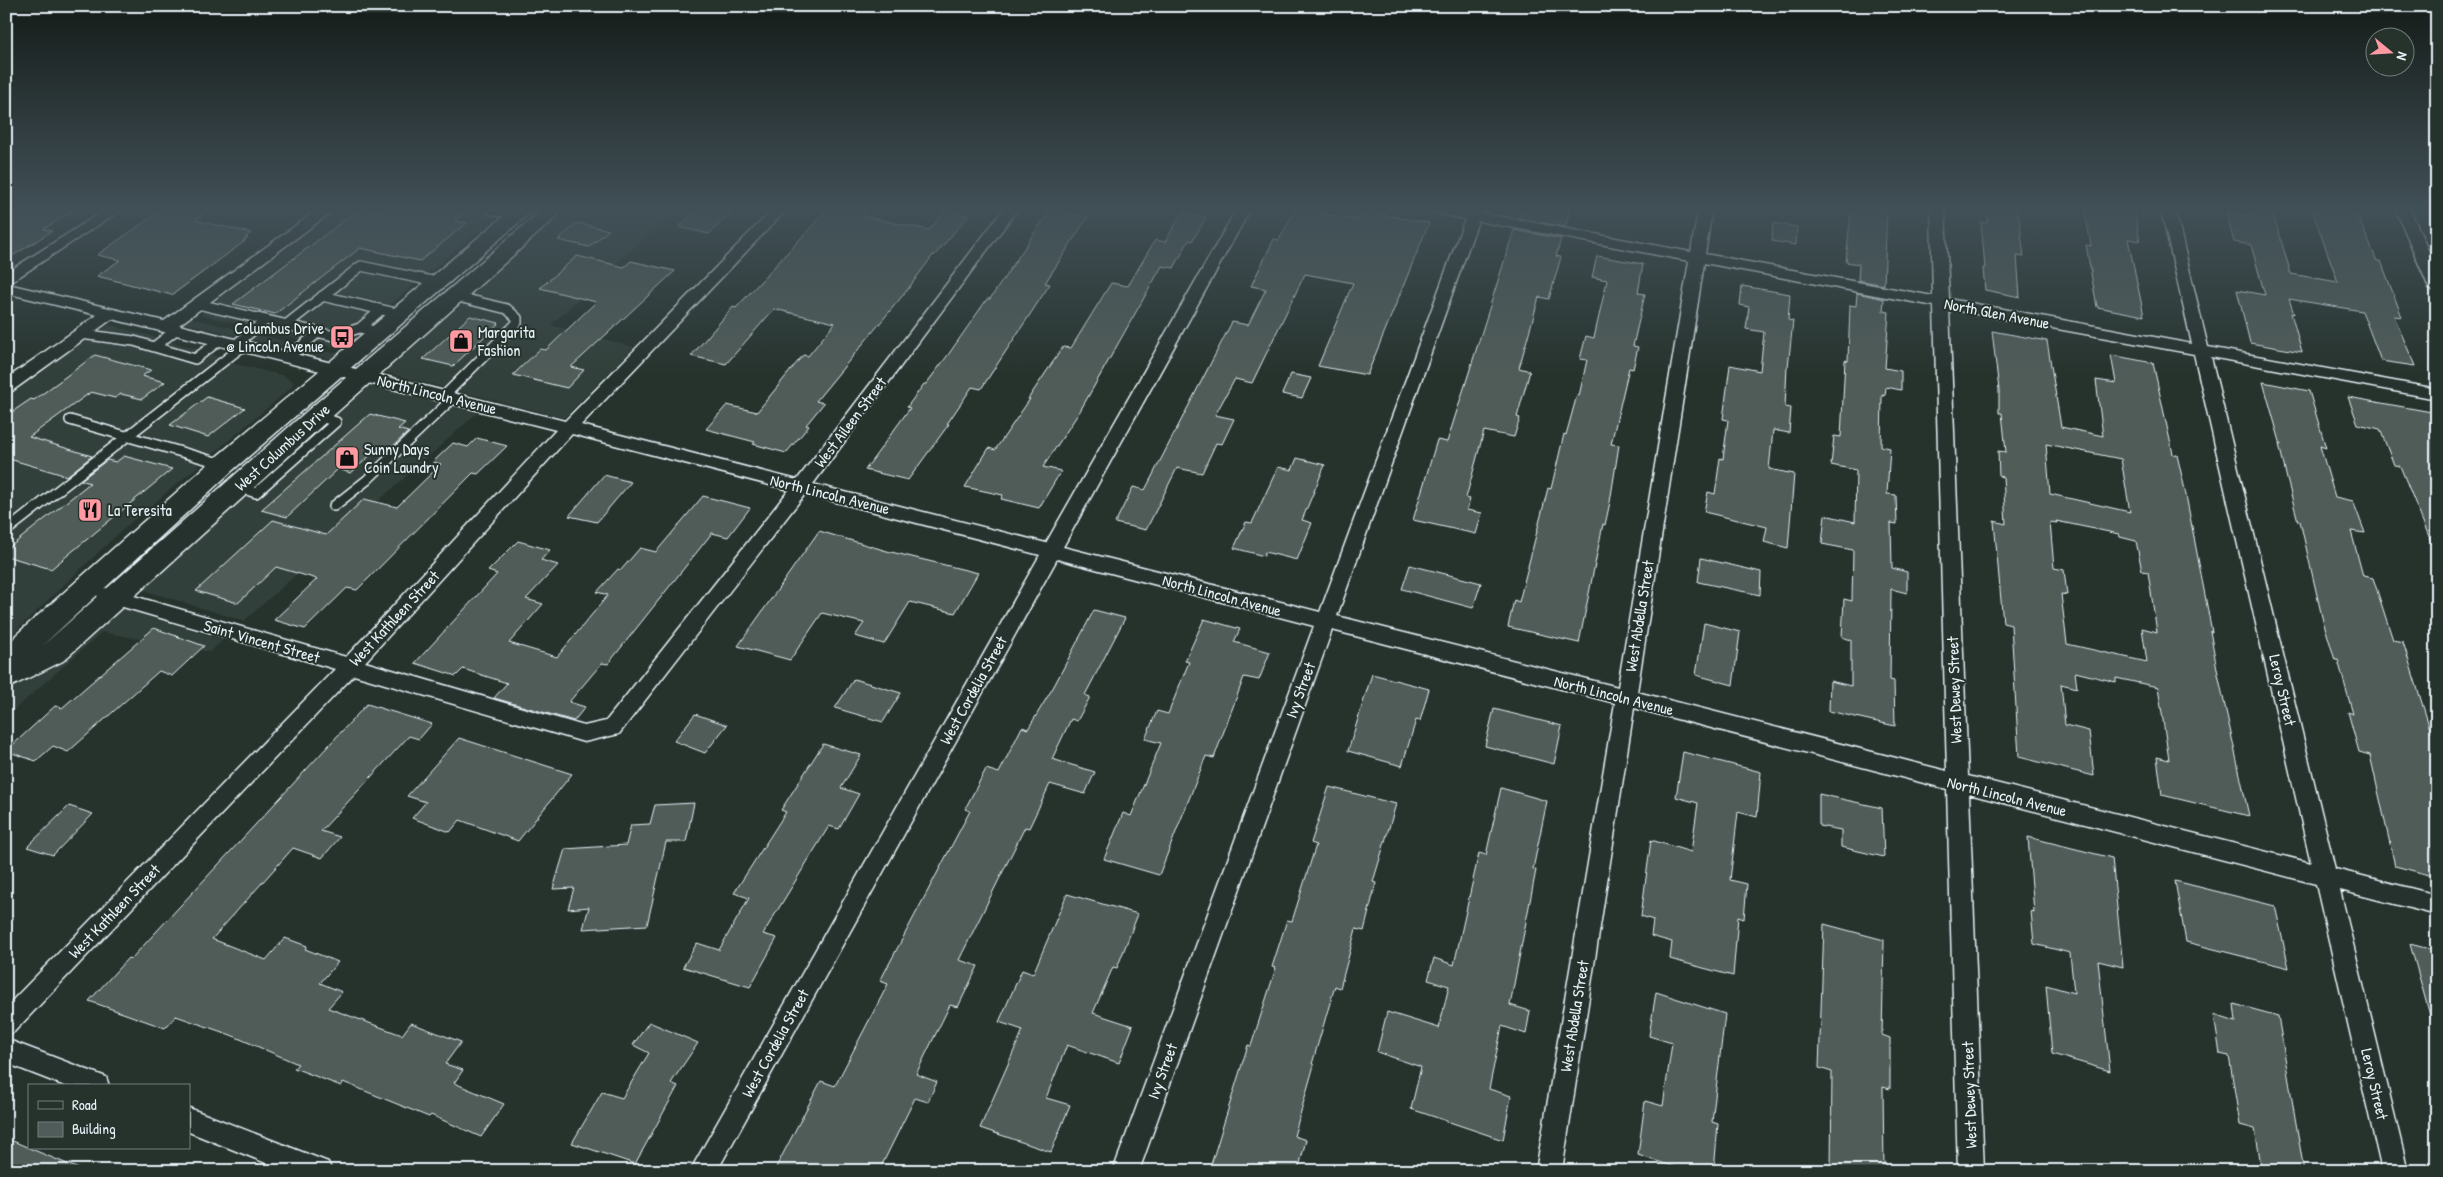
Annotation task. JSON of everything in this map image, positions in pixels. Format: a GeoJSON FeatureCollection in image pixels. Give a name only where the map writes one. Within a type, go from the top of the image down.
{"type":"FeatureCollection","features":[{"type":"Feature","properties":{"kind":"main road","name":"West Columbus Drive"},"geometry":{"type":"LineString","coordinates":[[6,676],[26,643],[85,588],[231,476],[317,416],[363,376],[469,265]]}},
{"type":"Feature","properties":{"kind":"main road","name":"West Columbus Drive"},"geometry":{"type":"LineString","coordinates":[[6,676],[53,653],[115,597],[380,321],[446,289],[479,265]]}},
{"type":"Feature","properties":{"kind":"street"},"geometry":{"type":"LineString","coordinates":[[6,280],[29,265]]}},
{"type":"Feature","properties":{"kind":"street"},"geometry":{"type":"LineString","coordinates":[[172,328],[198,304],[251,265]]}},
{"type":"Feature","properties":{"kind":"street","name":"West Kathleen Street"},"geometry":{"type":"LineString","coordinates":[[6,1024],[350,666],[568,428],[726,265]]}},
{"type":"Feature","properties":{"kind":"street","name":"West Aileen Street"},"geometry":{"type":"LineString","coordinates":[[584,734],[612,728],[801,487],[969,265]]}},
{"type":"Feature","properties":{"kind":"street","name":"West Cordelia Street"},"geometry":{"type":"LineString","coordinates":[[703,1171],[1212,265]]}},
{"type":"Feature","properties":{"kind":"street","name":"Ivy Street"},"geometry":{"type":"LineString","coordinates":[[1126,1171],[1454,265]]}},
{"type":"Feature","properties":{"kind":"street","name":"West Abdella Street"},"geometry":{"type":"LineString","coordinates":[[1548,1171],[1697,265]]}},
{"type":"Feature","properties":{"kind":"street","name":"North Glen Avenue"},"geometry":{"type":"LineString","coordinates":[[1741,265],[2437,394]]}},
{"type":"Feature","properties":{"kind":"street","name":"West Dewey Street"},"geometry":{"type":"LineString","coordinates":[[1940,265],[1971,1171]]}},
{"type":"Feature","properties":{"kind":"street","name":"Leroy Street"},"geometry":{"type":"LineString","coordinates":[[2182,265],[2395,1171]]}},
{"type":"Feature","properties":{"kind":"street"},"geometry":{"type":"LineString","coordinates":[[2427,265],[2437,288]]}},
{"type":"Feature","properties":{"kind":"street","name":"North Lincoln Avenue"},"geometry":{"type":"LineString","coordinates":[[6,288],[336,368],[2437,905]]}},
{"type":"Feature","properties":{"kind":"street"},"geometry":{"type":"LineString","coordinates":[[6,387],[110,313]]}},
{"type":"Feature","properties":{"kind":"street","name":"Saint Vincent Street"},"geometry":{"type":"LineString","coordinates":[[85,588],[584,734]]}},
{"type":"Feature","properties":{"kind":"street"},"geometry":{"type":"LineString","coordinates":[[6,1051],[93,1084]]}},
{"type":"Feature","properties":{"kind":"street"},"geometry":{"type":"LineString","coordinates":[[190,1120],[283,1164],[319,1171]]}},
{"type":"Feature","properties":{"kind":"lane"},"geometry":{"type":"LineString","coordinates":[[286,324],[361,266],[446,289],[507,309],[517,318],[517,323],[449,397],[367,480],[334,506]]}},
{"type":"Feature","properties":{"kind":"lane"},"geometry":{"type":"LineString","coordinates":[[322,296],[380,321]]}},
{"type":"Feature","properties":{"kind":"lane"},"geometry":{"type":"LineString","coordinates":[[198,304],[334,336],[380,321]]}},
{"type":"Feature","properties":{"kind":"lane"},"geometry":{"type":"LineString","coordinates":[[6,531],[128,437],[233,343],[266,320]]}},
{"type":"Feature","properties":{"kind":"lane"},"geometry":{"type":"LineString","coordinates":[[154,347],[172,328]]}},
{"type":"Feature","properties":{"kind":"lane"},"geometry":{"type":"LineString","coordinates":[[288,357],[319,332]]}},
{"type":"Feature","properties":{"kind":"lane"},"geometry":{"type":"LineString","coordinates":[[81,334],[134,341],[195,359],[233,343]]}},
{"type":"Feature","properties":{"kind":"lane"},"geometry":{"type":"LineString","coordinates":[[70,420],[128,437],[231,476]]}},
{"type":"Feature","properties":{"kind":"shaded area"},"geometry":{"type":"Polygon","coordinates":[[[259,265],[438,265],[338,348],[201,315],[212,302],[259,265]]]}},
{"type":"Feature","properties":{"kind":"shaded area"},"geometry":{"type":"Polygon","coordinates":[[[447,265],[462,265],[347,363],[184,323],[191,318],[332,353],[344,351],[447,265]]]}},
{"type":"Feature","properties":{"kind":"shaded area"},"geometry":{"type":"Polygon","coordinates":[[[486,265],[615,265],[551,325],[634,347],[564,418],[367,368],[486,265]]]}},
{"type":"Feature","properties":{"kind":"shaded area"},"geometry":{"type":"Polygon","coordinates":[[[110,325],[198,349],[236,364],[285,376],[294,382],[291,388],[121,531],[6,640],[6,393],[83,339],[110,325]]]}},
{"type":"Feature","properties":{"kind":"shaded area"},"geometry":{"type":"Polygon","coordinates":[[[352,381],[477,413],[244,621],[123,584],[352,381]]]}},
{"type":"Feature","properties":{"kind":"shaded area"},"geometry":{"type":"Polygon","coordinates":[[[103,602],[223,640],[210,652],[102,632],[6,717],[6,691],[103,602]]]}},
{"type":"Feature","properties":{"kind":"building"},"geometry":{"type":"Polygon","coordinates":[[[113,265],[213,265],[172,295],[97,276],[113,265]]]}},
{"type":"Feature","properties":{"kind":"building"},"geometry":{"type":"Polygon","coordinates":[[[285,265],[338,265],[275,314],[233,304],[285,265]]]}},
{"type":"Feature","properties":{"kind":"building"},"geometry":{"type":"Polygon","coordinates":[[[567,265],[615,265],[624,267],[626,265],[648,265],[675,271],[571,367],[584,370],[567,388],[513,375],[540,349],[546,350],[596,302],[540,288],[567,265]]]}},
{"type":"Feature","properties":{"kind":"building"},"geometry":{"type":"Polygon","coordinates":[[[776,265],[926,265],[816,401],[824,403],[806,425],[809,426],[786,453],[753,444],[755,442],[706,429],[727,405],[757,412],[803,355],[808,356],[835,323],[774,309],[726,364],[691,356],[733,307],[736,308],[776,265]]]}},
{"type":"Feature","properties":{"kind":"building"},"geometry":{"type":"Polygon","coordinates":[[[1013,265],[1057,265],[1045,283],[1050,284],[981,389],[972,387],[947,424],[949,424],[908,480],[865,470],[910,408],[907,407],[948,355],[987,299],[990,299],[1013,265]]]}},
{"type":"Feature","properties":{"kind":"building"},"geometry":{"type":"Polygon","coordinates":[[[1140,265],[1176,265],[1174,268],[1162,266],[1080,411],[1043,467],[1061,471],[1039,508],[1001,499],[1003,495],[965,487],[989,448],[995,450],[1063,347],[1071,348],[1111,283],[1128,286],[1140,265]]]}},
{"type":"Feature","properties":{"kind":"building"},"geometry":{"type":"Polygon","coordinates":[[[1261,265],[1412,265],[1367,375],[1318,366],[1353,283],[1305,274],[1252,383],[1235,379],[1215,415],[1234,419],[1222,444],[1216,443],[1202,473],[1177,468],[1146,530],[1115,523],[1133,487],[1145,490],[1232,322],[1248,325],[1266,289],[1251,286],[1261,265]]]}},
{"type":"Feature","properties":{"kind":"building"},"geometry":{"type":"Polygon","coordinates":[[[1503,265],[1559,265],[1549,299],[1539,297],[1519,368],[1530,371],[1517,417],[1520,418],[1514,437],[1484,431],[1466,498],[1470,499],[1467,510],[1482,513],[1476,534],[1413,520],[1437,440],[1447,442],[1503,265]]]}},
{"type":"Feature","properties":{"kind":"building"},"geometry":{"type":"Polygon","coordinates":[[[1595,265],[1643,265],[1638,293],[1645,294],[1633,346],[1638,347],[1633,369],[1629,368],[1611,444],[1619,445],[1610,502],[1605,525],[1603,524],[1579,643],[1508,627],[1514,600],[1519,602],[1548,488],[1551,489],[1564,434],[1566,435],[1577,395],[1579,396],[1587,360],[1580,359],[1586,336],[1594,338],[1607,280],[1592,277],[1595,265]]]}},
{"type":"Feature","properties":{"kind":"building"},"geometry":{"type":"Polygon","coordinates":[[[1859,265],[1885,265],[1884,285],[1858,280],[1859,265]]]}},
{"type":"Feature","properties":{"kind":"building"},"geometry":{"type":"Polygon","coordinates":[[[1985,265],[2018,265],[2020,297],[1985,290],[1983,268],[1985,268],[1985,265]]]}},
{"type":"Feature","properties":{"kind":"building"},"geometry":{"type":"Polygon","coordinates":[[[2090,265],[2133,265],[2144,316],[2097,307],[2090,265]]]}},
{"type":"Feature","properties":{"kind":"building"},"geometry":{"type":"Polygon","coordinates":[[[2257,265],[2288,265],[2291,274],[2338,282],[2332,265],[2382,265],[2402,317],[2394,316],[2415,366],[2381,361],[2362,311],[2289,299],[2302,352],[2250,343],[2237,290],[2265,295],[2257,265]]]}},
{"type":"Feature","properties":{"kind":"building"},"geometry":{"type":"Polygon","coordinates":[[[1742,286],[1790,294],[1788,320],[1793,321],[1787,367],[1785,407],[1791,408],[1789,433],[1773,430],[1769,469],[1794,474],[1788,548],[1764,542],[1767,527],[1704,512],[1708,492],[1715,494],[1720,458],[1723,459],[1728,420],[1723,419],[1730,365],[1760,371],[1764,332],[1746,329],[1749,307],[1740,305],[1742,286]]]}},
{"type":"Feature","properties":{"kind":"building"},"geometry":{"type":"Polygon","coordinates":[[[1857,293],[1884,299],[1883,311],[1889,312],[1885,368],[1901,371],[1901,390],[1886,387],[1885,396],[1882,395],[1881,446],[1890,448],[1887,494],[1896,495],[1897,524],[1891,523],[1892,568],[1907,572],[1907,593],[1891,589],[1890,680],[1894,681],[1895,726],[1829,711],[1830,681],[1851,686],[1851,640],[1842,637],[1844,599],[1852,601],[1853,550],[1822,544],[1825,515],[1855,522],[1856,470],[1831,465],[1834,436],[1841,437],[1845,360],[1848,361],[1850,305],[1856,306],[1857,293]]]}},
{"type":"Feature","properties":{"kind":"building","name":"Margarita Fashion"},"geometry":{"type":"Polygon","coordinates":[[[470,316],[499,323],[453,366],[423,359],[470,316]]]}},
{"type":"Feature","properties":{"kind":"building"},"geometry":{"type":"Polygon","coordinates":[[[1992,331],[2047,341],[2061,427],[2103,436],[2096,380],[2116,383],[2111,355],[2153,363],[2173,454],[2177,455],[2185,490],[2212,632],[2210,631],[2218,674],[2249,816],[2162,795],[2157,757],[2169,760],[2158,687],[2116,678],[2116,682],[2075,672],[2077,688],[2061,684],[2065,725],[2089,731],[2094,776],[2019,757],[2011,625],[2003,623],[1994,521],[2006,524],[2003,477],[1999,476],[1998,451],[2006,452],[2002,413],[1999,413],[1999,390],[1992,331]],[[2046,444],[2050,494],[2130,512],[2121,459],[2046,444]],[[2056,521],[2057,523],[2050,522],[2054,568],[2064,570],[2067,595],[2061,594],[2067,644],[2147,662],[2142,628],[2157,632],[2148,572],[2142,571],[2136,541],[2120,537],[2119,534],[2056,521]]]}},
{"type":"Feature","properties":{"kind":"building"},"geometry":{"type":"Polygon","coordinates":[[[95,355],[151,370],[142,376],[165,382],[142,399],[121,394],[115,398],[91,392],[29,437],[92,456],[67,476],[6,458],[6,416],[31,399],[34,400],[95,355]]]}},
{"type":"Feature","properties":{"kind":"building"},"geometry":{"type":"Polygon","coordinates":[[[1291,374],[1311,378],[1302,398],[1282,394],[1291,374]]]}},
{"type":"Feature","properties":{"kind":"building"},"geometry":{"type":"Polygon","coordinates":[[[2263,382],[2309,391],[2326,448],[2320,446],[2335,497],[2353,501],[2365,533],[2351,531],[2363,576],[2373,578],[2393,640],[2403,642],[2431,732],[2437,733],[2437,877],[2395,866],[2370,755],[2359,752],[2348,712],[2353,714],[2338,660],[2335,660],[2322,617],[2300,521],[2298,521],[2279,444],[2281,445],[2263,382]]]}},
{"type":"Feature","properties":{"kind":"building"},"geometry":{"type":"Polygon","coordinates":[[[207,397],[245,408],[208,437],[170,425],[207,397]]]}},
{"type":"Feature","properties":{"kind":"building"},"geometry":{"type":"Polygon","coordinates":[[[2348,397],[2437,413],[2437,556],[2400,466],[2394,465],[2380,429],[2358,424],[2348,397]]]}},
{"type":"Feature","properties":{"kind":"building"},"geometry":{"type":"Polygon","coordinates":[[[370,414],[405,423],[398,429],[408,432],[386,453],[376,450],[351,473],[338,469],[287,517],[261,510],[370,414]]]}},
{"type":"Feature","properties":{"kind":"building"},"geometry":{"type":"Polygon","coordinates":[[[477,438],[507,446],[478,474],[473,473],[357,590],[347,588],[305,629],[274,620],[317,579],[276,567],[238,603],[196,591],[273,520],[326,535],[364,499],[397,507],[441,464],[433,462],[453,443],[468,447],[477,438]]]}},
{"type":"Feature","properties":{"kind":"building","name":"La Teresita"},"geometry":{"type":"Polygon","coordinates":[[[124,456],[172,469],[51,569],[6,556],[6,550],[90,483],[81,480],[107,460],[116,462],[124,456]]]}},
{"type":"Feature","properties":{"kind":"building"},"geometry":{"type":"Polygon","coordinates":[[[1297,458],[1325,465],[1302,520],[1312,523],[1297,560],[1265,552],[1264,556],[1234,548],[1246,522],[1252,523],[1278,467],[1292,470],[1297,458]]]}},
{"type":"Feature","properties":{"kind":"building"},"geometry":{"type":"Polygon","coordinates":[[[604,475],[631,482],[597,522],[569,516],[604,475]]]}},
{"type":"Feature","properties":{"kind":"building"},"geometry":{"type":"Polygon","coordinates":[[[703,496],[750,508],[728,537],[712,533],[608,664],[602,663],[569,702],[585,707],[574,721],[494,698],[507,683],[463,669],[456,676],[415,663],[497,574],[488,571],[518,541],[550,550],[541,560],[558,565],[526,599],[543,604],[509,643],[557,657],[608,595],[597,592],[618,569],[621,570],[640,548],[656,552],[703,496]]]}},
{"type":"Feature","properties":{"kind":"building"},"geometry":{"type":"Polygon","coordinates":[[[819,531],[887,551],[978,573],[955,613],[910,602],[884,644],[855,636],[864,623],[822,613],[790,660],[738,646],[819,531]]]}},
{"type":"Feature","properties":{"kind":"building"},"geometry":{"type":"Polygon","coordinates":[[[1701,558],[1761,572],[1760,595],[1698,582],[1701,558]]]}},
{"type":"Feature","properties":{"kind":"building"},"geometry":{"type":"Polygon","coordinates":[[[1410,565],[1481,583],[1473,608],[1402,589],[1410,565]]]}},
{"type":"Feature","properties":{"kind":"building"},"geometry":{"type":"Polygon","coordinates":[[[1094,610],[1125,618],[1085,695],[1090,697],[1077,721],[1071,719],[1052,759],[1095,772],[1085,794],[1050,784],[1029,828],[1025,827],[959,960],[978,966],[958,1007],[950,1005],[916,1074],[937,1082],[928,1102],[915,1098],[879,1171],[774,1171],[821,1081],[835,1086],[888,984],[880,981],[970,811],[965,809],[986,769],[999,773],[1022,727],[1028,729],[1054,686],[1094,610]]]}},
{"type":"Feature","properties":{"kind":"building"},"geometry":{"type":"Polygon","coordinates":[[[1204,619],[1240,629],[1234,642],[1270,652],[1259,680],[1244,677],[1214,758],[1206,756],[1159,875],[1104,859],[1123,813],[1131,816],[1161,743],[1145,739],[1157,711],[1168,714],[1189,662],[1185,661],[1204,619]]]}},
{"type":"Feature","properties":{"kind":"building"},"geometry":{"type":"Polygon","coordinates":[[[1704,623],[1740,632],[1733,685],[1696,675],[1704,623]]]}},
{"type":"Feature","properties":{"kind":"building"},"geometry":{"type":"Polygon","coordinates":[[[154,628],[204,646],[172,676],[159,671],[68,752],[53,746],[36,761],[6,751],[55,706],[62,708],[154,628]]]}},
{"type":"Feature","properties":{"kind":"building"},"geometry":{"type":"Polygon","coordinates":[[[1372,674],[1429,689],[1420,721],[1416,720],[1402,766],[1348,751],[1372,674]]]}},
{"type":"Feature","properties":{"kind":"building"},"geometry":{"type":"Polygon","coordinates":[[[854,679],[901,693],[883,722],[835,708],[854,679]]]}},
{"type":"Feature","properties":{"kind":"building"},"geometry":{"type":"Polygon","coordinates":[[[367,704],[432,724],[419,739],[409,736],[321,831],[340,837],[322,858],[293,848],[212,939],[266,960],[285,938],[307,946],[305,949],[338,962],[320,983],[342,992],[328,1008],[402,1035],[411,1023],[461,1042],[445,1064],[463,1070],[454,1083],[504,1104],[481,1137],[431,1115],[429,1117],[343,1082],[341,1086],[294,1068],[298,1064],[231,1035],[176,1016],[165,1028],[89,1001],[128,958],[131,959],[367,704]]]}},
{"type":"Feature","properties":{"kind":"building"},"geometry":{"type":"Polygon","coordinates":[[[1494,709],[1562,726],[1554,764],[1485,746],[1494,709]]]}},
{"type":"Feature","properties":{"kind":"building"},"geometry":{"type":"Polygon","coordinates":[[[695,714],[727,725],[705,753],[674,741],[695,714]]]}},
{"type":"Feature","properties":{"kind":"building"},"geometry":{"type":"Polygon","coordinates":[[[459,738],[572,774],[518,841],[460,820],[450,832],[412,818],[426,802],[407,796],[459,738]]]}},
{"type":"Feature","properties":{"kind":"building"},"geometry":{"type":"Polygon","coordinates":[[[823,744],[861,755],[841,788],[859,794],[839,829],[829,826],[763,934],[777,938],[750,987],[683,967],[697,943],[719,950],[749,898],[734,893],[786,812],[781,810],[823,744]]]}},
{"type":"Feature","properties":{"kind":"building"},"geometry":{"type":"Polygon","coordinates":[[[1683,752],[1761,772],[1757,817],[1738,812],[1730,880],[1747,884],[1744,919],[1738,917],[1733,976],[1670,959],[1672,942],[1651,936],[1653,920],[1641,916],[1651,840],[1691,852],[1698,803],[1676,797],[1683,752]]]}},
{"type":"Feature","properties":{"kind":"building"},"geometry":{"type":"Polygon","coordinates":[[[1329,787],[1396,804],[1373,882],[1376,883],[1364,931],[1356,929],[1340,988],[1335,986],[1312,1064],[1314,1065],[1294,1136],[1306,1140],[1298,1171],[1209,1171],[1248,1045],[1251,1046],[1276,968],[1272,967],[1287,920],[1292,921],[1316,845],[1311,843],[1329,787]]]}},
{"type":"Feature","properties":{"kind":"building"},"geometry":{"type":"Polygon","coordinates":[[[1501,788],[1547,801],[1533,869],[1536,870],[1510,1005],[1530,1011],[1526,1034],[1502,1026],[1489,1089],[1511,1096],[1503,1140],[1411,1109],[1421,1067],[1377,1052],[1387,1012],[1439,1028],[1449,986],[1428,980],[1434,958],[1454,965],[1479,853],[1486,855],[1501,788]]]}},
{"type":"Feature","properties":{"kind":"building"},"geometry":{"type":"Polygon","coordinates":[[[1819,794],[1882,808],[1884,857],[1841,847],[1841,830],[1819,826],[1819,794]]]}},
{"type":"Feature","properties":{"kind":"building"},"geometry":{"type":"Polygon","coordinates":[[[694,803],[686,842],[666,842],[647,925],[583,929],[589,907],[568,909],[574,888],[553,889],[565,849],[626,845],[631,825],[650,824],[655,805],[694,803]]]}},
{"type":"Feature","properties":{"kind":"building"},"geometry":{"type":"Polygon","coordinates":[[[69,806],[93,814],[53,855],[27,847],[69,806]]]}},
{"type":"Feature","properties":{"kind":"building"},"geometry":{"type":"Polygon","coordinates":[[[2028,837],[2112,858],[2123,967],[2098,961],[2110,1071],[2052,1054],[2046,985],[2074,993],[2070,953],[2034,944],[2031,911],[2034,912],[2028,837]]]}},
{"type":"Feature","properties":{"kind":"building"},"geometry":{"type":"Polygon","coordinates":[[[2175,881],[2275,906],[2289,968],[2186,942],[2175,881]]]}},
{"type":"Feature","properties":{"kind":"building"},"geometry":{"type":"Polygon","coordinates":[[[1067,894],[1138,914],[1117,968],[1113,967],[1093,1013],[1133,1026],[1119,1063],[1067,1045],[1046,1098],[1070,1105],[1051,1152],[980,1128],[1023,1030],[999,1022],[1022,970],[1033,974],[1067,894]]]}},
{"type":"Feature","properties":{"kind":"building"},"geometry":{"type":"Polygon","coordinates":[[[1824,924],[1884,940],[1882,1035],[1890,1038],[1890,1089],[1883,1087],[1884,1171],[1831,1171],[1832,1072],[1819,1068],[1824,924]]]}},
{"type":"Feature","properties":{"kind":"building"},"geometry":{"type":"Polygon","coordinates":[[[2410,944],[2437,951],[2437,1018],[2431,1019],[2410,944]]]}},
{"type":"Feature","properties":{"kind":"building"},"geometry":{"type":"Polygon","coordinates":[[[1656,992],[1725,1014],[1712,1122],[1718,1124],[1714,1171],[1687,1171],[1638,1155],[1645,1101],[1663,1106],[1672,1043],[1649,1036],[1656,992]]]}},
{"type":"Feature","properties":{"kind":"building"},"geometry":{"type":"Polygon","coordinates":[[[2234,1004],[2278,1016],[2304,1171],[2262,1171],[2255,1129],[2240,1125],[2229,1056],[2220,1054],[2214,1015],[2236,1022],[2234,1004]]]}},
{"type":"Feature","properties":{"kind":"building"},"geometry":{"type":"Polygon","coordinates":[[[649,1022],[698,1043],[671,1083],[678,1086],[635,1164],[572,1143],[602,1092],[622,1098],[649,1053],[633,1045],[649,1022]]]}},
{"type":"Feature","properties":{"kind":"building"},"geometry":{"type":"Polygon","coordinates":[[[6,1138],[28,1148],[28,1150],[34,1150],[84,1171],[6,1171],[6,1138]]]}},
{"type":"Feature","properties":{"kind":"place","name":"Columbus Drive @ Lincoln Avenue"},"geometry":{"type":"Point","coordinates":[342,337]}},
{"type":"Feature","properties":{"kind":"place","name":"Margarita Fashion"},"geometry":{"type":"Point","coordinates":[461,341]}},
{"type":"Feature","properties":{"kind":"place","name":"Sunny Days Coin Laundry"},"geometry":{"type":"Point","coordinates":[347,458]}},
{"type":"Feature","properties":{"kind":"place","name":"La Teresita"},"geometry":{"type":"Point","coordinates":[90,510]}}]}
